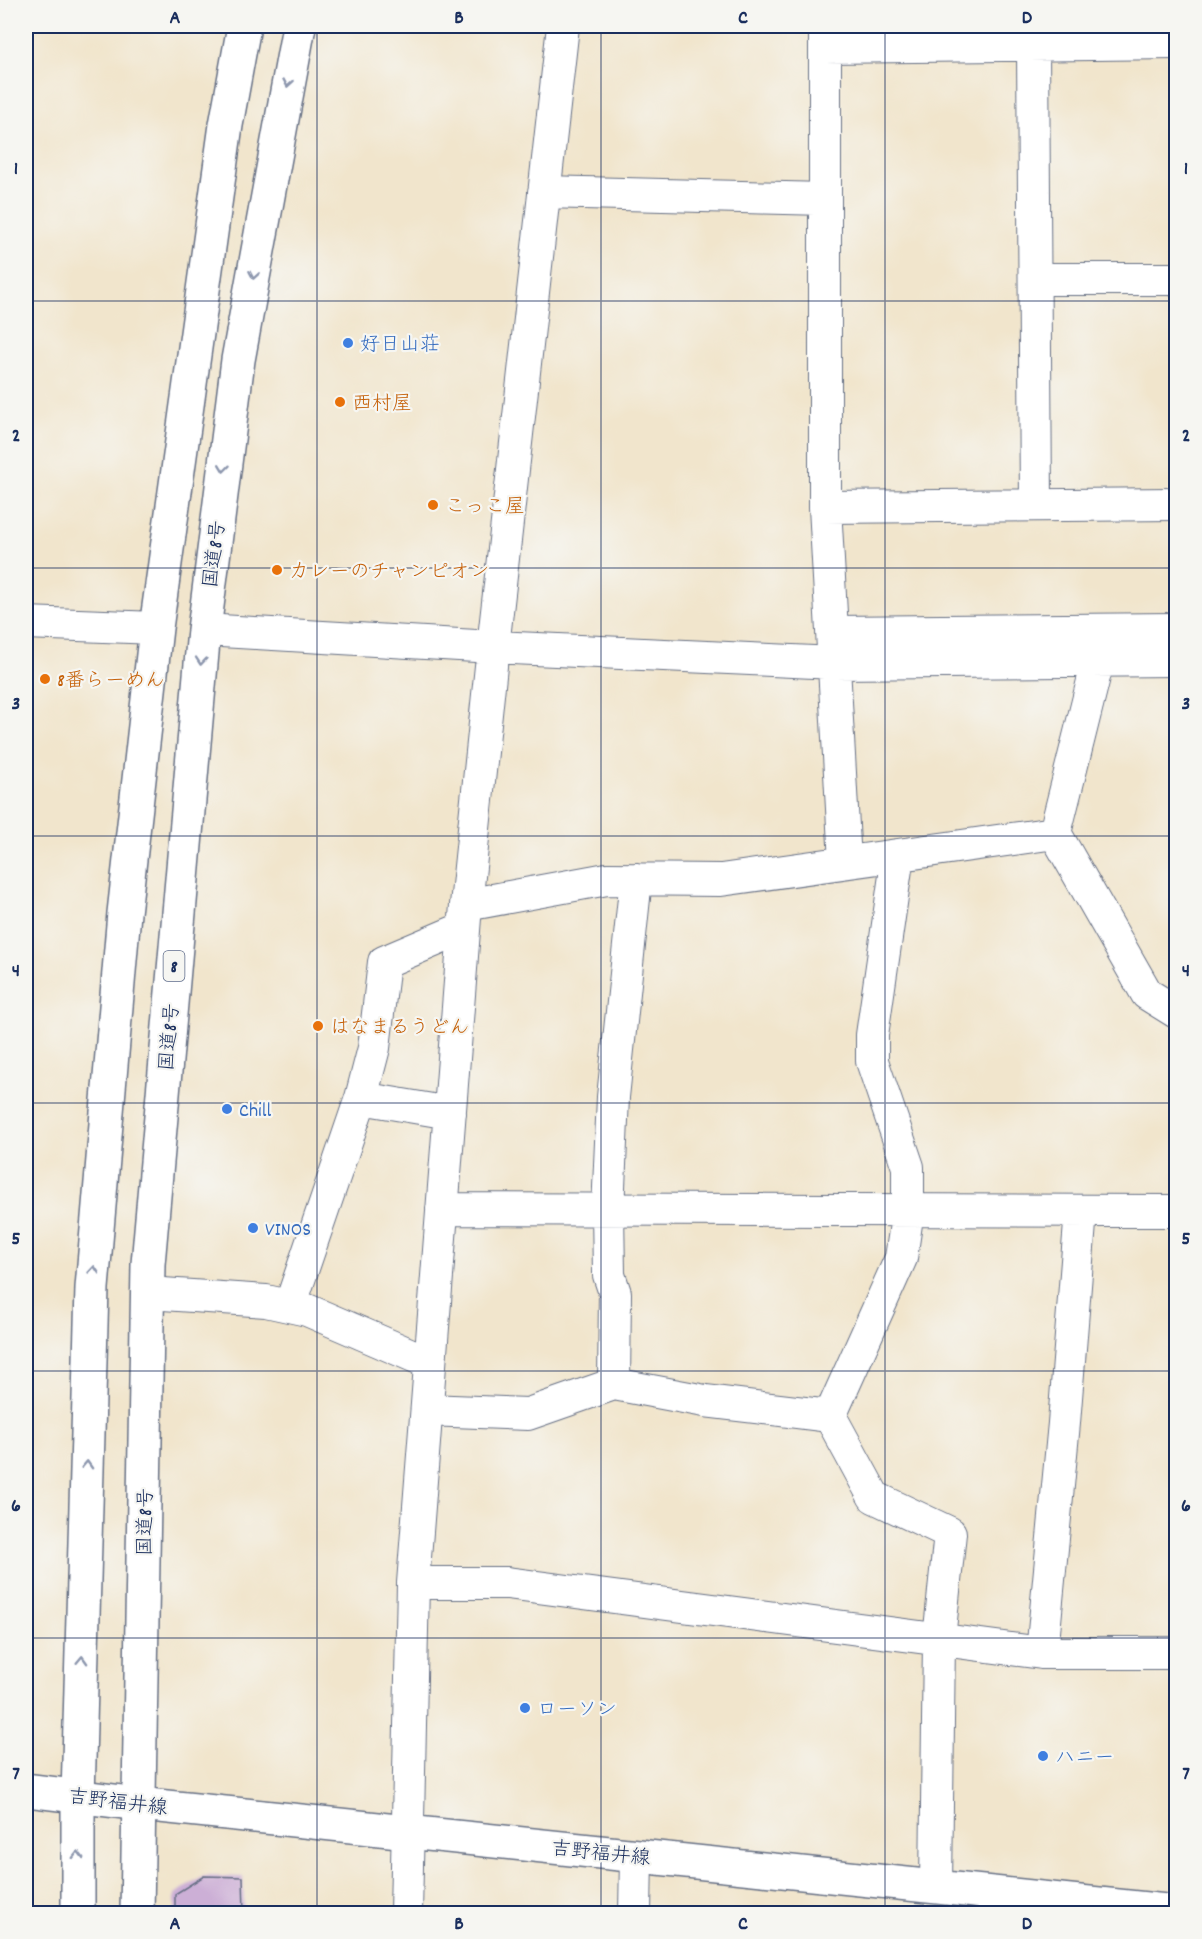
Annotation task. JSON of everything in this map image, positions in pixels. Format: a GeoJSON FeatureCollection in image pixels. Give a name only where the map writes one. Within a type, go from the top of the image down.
{"type":"FeatureCollection","features":[{"type":"Feature","properties":{"kind":"main road"},"geometry":{"type":"LineString","coordinates":[[78,1914],[78,1797],[92,1288],[124,913],[156,628],[226,125],[243,26]]}},
{"type":"Feature","properties":{"kind":"main road","name":"国道8号"},"geometry":{"type":"LineString","coordinates":[[137,1914],[148,1264],[204,630],[238,360],[299,26]]}},
{"type":"Feature","properties":{"kind":"main road","name":"吉野福井線"},"geometry":{"type":"LineString","coordinates":[[26,1790],[139,1804],[936,1887],[1041,1906],[1176,1912]]}},
{"type":"Feature","properties":{"kind":"street"},"geometry":{"type":"LineString","coordinates":[[406,1914],[414,1583],[465,916],[562,26]]}},
{"type":"Feature","properties":{"kind":"street"},"geometry":{"type":"LineString","coordinates":[[845,862],[825,507],[825,36],[1033,45],[1176,43]]}},
{"type":"Feature","properties":{"kind":"street"},"geometry":{"type":"LineString","coordinates":[[1033,45],[1036,505]]}},
{"type":"Feature","properties":{"kind":"street"},"geometry":{"type":"LineString","coordinates":[[544,192],[825,199]]}},
{"type":"Feature","properties":{"kind":"street"},"geometry":{"type":"LineString","coordinates":[[1035,279],[1176,279]]}},
{"type":"Feature","properties":{"kind":"street"},"geometry":{"type":"LineString","coordinates":[[825,507],[1176,504]]}},
{"type":"Feature","properties":{"kind":"street"},"geometry":{"type":"LineString","coordinates":[[26,623],[156,628]]}},
{"type":"Feature","properties":{"kind":"street"},"geometry":{"type":"LineString","coordinates":[[833,632],[1176,629]]}},
{"type":"Feature","properties":{"kind":"street"},"geometry":{"type":"LineString","coordinates":[[204,630],[493,647],[835,663],[1176,660]]}},
{"type":"Feature","properties":{"kind":"street"},"geometry":{"type":"LineString","coordinates":[[1098,660],[1055,833],[1147,994],[1176,1012]]}},
{"type":"Feature","properties":{"kind":"street"},"geometry":{"type":"LineString","coordinates":[[290,1306],[362,1098],[374,1048],[384,962],[465,916],[607,879],[720,880],[1055,833]]}},
{"type":"Feature","properties":{"kind":"street"},"geometry":{"type":"LineString","coordinates":[[830,1416],[901,1258],[908,1210],[908,1167],[872,1061],[872,1035],[898,855]]}},
{"type":"Feature","properties":{"kind":"street"},"geometry":{"type":"LineString","coordinates":[[614,1384],[615,1293],[609,1275],[608,1210],[613,1096],[636,879]]}},
{"type":"Feature","properties":{"kind":"street"},"geometry":{"type":"LineString","coordinates":[[362,1098],[450,1113]]}},
{"type":"Feature","properties":{"kind":"street"},"geometry":{"type":"LineString","coordinates":[[442,1209],[1176,1211]]}},
{"type":"Feature","properties":{"kind":"street"},"geometry":{"type":"LineString","coordinates":[[1042,1653],[1081,1211]]}},
{"type":"Feature","properties":{"kind":"street"},"geometry":{"type":"LineString","coordinates":[[148,1293],[266,1301],[290,1306],[306,1310],[430,1363]]}},
{"type":"Feature","properties":{"kind":"street"},"geometry":{"type":"LineString","coordinates":[[427,1410],[528,1414],[614,1384],[705,1401],[830,1416]]}},
{"type":"Feature","properties":{"kind":"street"},"geometry":{"type":"LineString","coordinates":[[830,1416],[874,1497],[950,1533],[939,1640],[936,1887]]}},
{"type":"Feature","properties":{"kind":"street"},"geometry":{"type":"LineString","coordinates":[[414,1583],[507,1583],[1042,1653],[1176,1653]]}},
{"type":"Feature","properties":{"kind":"street"},"geometry":{"type":"LineString","coordinates":[[635,1914],[636,1856]]}},
{"type":"Feature","properties":{"kind":"building"},"geometry":{"type":"Polygon","coordinates":[[[204,1876],[243,1877],[244,1914],[175,1914],[175,1894],[204,1876]]]}},
{"type":"Feature","properties":{"kind":"place","name":"好日山荘"},"geometry":{"type":"Point","coordinates":[348,343]}},
{"type":"Feature","properties":{"kind":"place","name":"西村屋"},"geometry":{"type":"Point","coordinates":[340,402]}},
{"type":"Feature","properties":{"kind":"place","name":"こっこ屋"},"geometry":{"type":"Point","coordinates":[433,505]}},
{"type":"Feature","properties":{"kind":"place","name":"カレーのチャンピオン"},"geometry":{"type":"Point","coordinates":[277,570]}},
{"type":"Feature","properties":{"kind":"place","name":"8番らーめん"},"geometry":{"type":"Point","coordinates":[45,679]}},
{"type":"Feature","properties":{"kind":"place","name":"はなまるうどん"},"geometry":{"type":"Point","coordinates":[318,1026]}},
{"type":"Feature","properties":{"kind":"place","name":"Chill"},"geometry":{"type":"Point","coordinates":[227,1109]}},
{"type":"Feature","properties":{"kind":"place","name":"VINOS"},"geometry":{"type":"Point","coordinates":[253,1228]}},
{"type":"Feature","properties":{"kind":"place","name":"ローソン"},"geometry":{"type":"Point","coordinates":[525,1708]}},
{"type":"Feature","properties":{"kind":"place","name":"ハニー"},"geometry":{"type":"Point","coordinates":[1043,1756]}}]}
